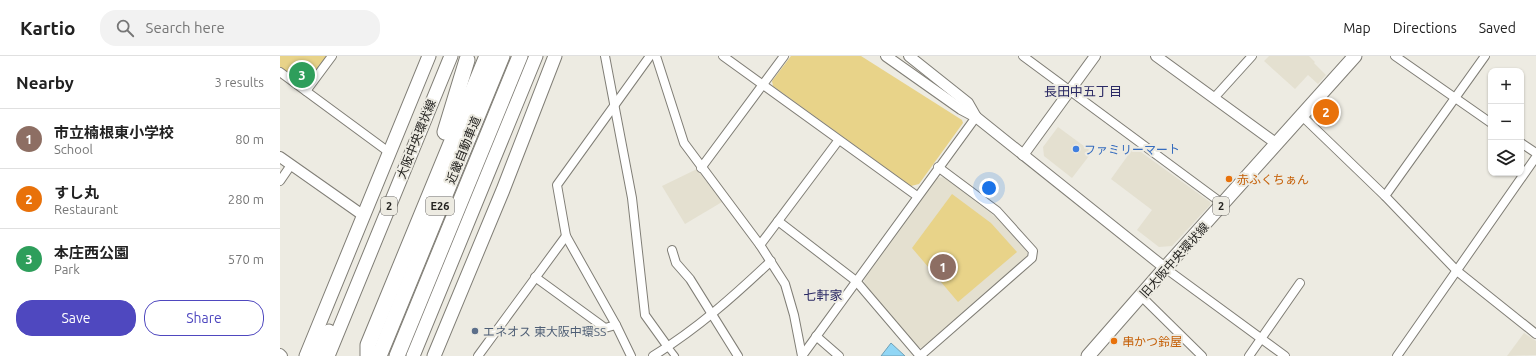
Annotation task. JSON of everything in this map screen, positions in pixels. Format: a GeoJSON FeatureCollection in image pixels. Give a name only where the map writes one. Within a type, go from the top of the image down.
{"type":"FeatureCollection","features":[{"type":"Feature","properties":{"kind":"highway"},"geometry":{"type":"LineString","coordinates":[[368,356],[368,345],[487,56]]}},
{"type":"Feature","properties":{"kind":"highway","name":"近畿自動車道"},"geometry":{"type":"LineString","coordinates":[[379,356],[502,56]]}},
{"type":"Feature","properties":{"kind":"highway","name":"近畿自動車道"},"geometry":{"type":"LineString","coordinates":[[397,356],[520,56]]}},
{"type":"Feature","properties":{"kind":"highway"},"geometry":{"type":"LineString","coordinates":[[361,356],[382,290],[449,123],[467,60]]}},
{"type":"Feature","properties":{"kind":"main road","name":"2"},"geometry":{"type":"LineString","coordinates":[[306,356],[429,56]]}},
{"type":"Feature","properties":{"kind":"main road","name":"大阪中央環状線"},"geometry":{"type":"LineString","coordinates":[[328,356],[451,56]]}},
{"type":"Feature","properties":{"kind":"main road"},"geometry":{"type":"LineString","coordinates":[[413,356],[536,56]]}},
{"type":"Feature","properties":{"kind":"main road"},"geometry":{"type":"LineString","coordinates":[[434,356],[503,190],[555,56]]}},
{"type":"Feature","properties":{"kind":"main road","name":"旧大阪中央環状線"},"geometry":{"type":"LineString","coordinates":[[1088,356],[1355,56]]}},
{"type":"Feature","properties":{"kind":"main road"},"geometry":{"type":"LineString","coordinates":[[503,190],[526,102],[529,74]]}},
{"type":"Feature","properties":{"kind":"main road"},"geometry":{"type":"LineString","coordinates":[[316,356],[354,272],[371,250]]}},
{"type":"Feature","properties":{"kind":"street"},"geometry":{"type":"LineString","coordinates":[[306,91],[332,56]]}},
{"type":"Feature","properties":{"kind":"street"},"geometry":{"type":"LineString","coordinates":[[606,56],[632,198],[645,315],[675,356]]}},
{"type":"Feature","properties":{"kind":"street"},"geometry":{"type":"LineString","coordinates":[[631,356],[616,325],[566,236],[557,185],[650,56]]}},
{"type":"Feature","properties":{"kind":"street"},"geometry":{"type":"LineString","coordinates":[[656,56],[684,143],[701,168],[760,245],[785,284],[794,315],[802,356]]}},
{"type":"Feature","properties":{"kind":"street"},"geometry":{"type":"LineString","coordinates":[[723,56],[838,141],[917,196]]}},
{"type":"Feature","properties":{"kind":"street"},"geometry":{"type":"LineString","coordinates":[[701,168],[784,56]]}},
{"type":"Feature","properties":{"kind":"street"},"geometry":{"type":"LineString","coordinates":[[886,56],[961,109],[976,117],[1165,268],[1260,340],[1285,356]]}},
{"type":"Feature","properties":{"kind":"street"},"geometry":{"type":"LineString","coordinates":[[909,56],[968,103],[976,117]]}},
{"type":"Feature","properties":{"kind":"street"},"geometry":{"type":"LineString","coordinates":[[1023,56],[1223,204]]}},
{"type":"Feature","properties":{"kind":"street"},"geometry":{"type":"LineString","coordinates":[[1023,155],[1095,56]]}},
{"type":"Feature","properties":{"kind":"street"},"geometry":{"type":"LineString","coordinates":[[1156,56],[1276,144]]}},
{"type":"Feature","properties":{"kind":"street"},"geometry":{"type":"LineString","coordinates":[[1214,98],[1252,56]]}},
{"type":"Feature","properties":{"kind":"street"},"geometry":{"type":"LineString","coordinates":[[1395,56],[1488,121]]}},
{"type":"Feature","properties":{"kind":"street"},"geometry":{"type":"LineString","coordinates":[[1385,196],[1484,56]]}},
{"type":"Feature","properties":{"kind":"street"},"geometry":{"type":"LineString","coordinates":[[280,72],[390,153]]}},
{"type":"Feature","properties":{"kind":"street"},"geometry":{"type":"LineString","coordinates":[[1302,116],[1385,196],[1457,271],[1536,334]]}},
{"type":"Feature","properties":{"kind":"street"},"geometry":{"type":"LineString","coordinates":[[802,356],[938,167],[976,117]]}},
{"type":"Feature","properties":{"kind":"street"},"geometry":{"type":"LineString","coordinates":[[760,245],[838,141]]}},
{"type":"Feature","properties":{"kind":"street"},"geometry":{"type":"LineString","coordinates":[[1524,145],[1536,153]]}},
{"type":"Feature","properties":{"kind":"street"},"geometry":{"type":"LineString","coordinates":[[280,157],[364,216]]}},
{"type":"Feature","properties":{"kind":"street"},"geometry":{"type":"LineString","coordinates":[[1396,356],[1536,157]]}},
{"type":"Feature","properties":{"kind":"street"},"geometry":{"type":"LineString","coordinates":[[280,181],[291,165]]}},
{"type":"Feature","properties":{"kind":"street"},"geometry":{"type":"LineString","coordinates":[[778,221],[856,280],[920,356],[1032,258],[1033,251],[997,211],[938,167]]}},
{"type":"Feature","properties":{"kind":"street"},"geometry":{"type":"LineString","coordinates":[[478,356],[566,236]]}},
{"type":"Feature","properties":{"kind":"street"},"geometry":{"type":"LineString","coordinates":[[672,250],[676,263],[690,280],[738,356]]}},
{"type":"Feature","properties":{"kind":"street"},"geometry":{"type":"LineString","coordinates":[[653,356],[712,315],[771,261]]}},
{"type":"Feature","properties":{"kind":"street"},"geometry":{"type":"LineString","coordinates":[[535,277],[605,328],[616,325]]}},
{"type":"Feature","properties":{"kind":"street"},"geometry":{"type":"LineString","coordinates":[[1249,356],[1300,283]]}},
{"type":"Feature","properties":{"kind":"street"},"geometry":{"type":"LineString","coordinates":[[1141,296],[1202,356]]}},
{"type":"Feature","properties":{"kind":"street"},"geometry":{"type":"LineString","coordinates":[[816,336],[839,356]]}},
{"type":"Feature","properties":{"kind":"shaded area"},"geometry":{"type":"Polygon","coordinates":[[[280,56],[327,56],[307,82],[301,82],[280,67],[280,56]]]}},
{"type":"Feature","properties":{"kind":"shaded area"},"geometry":{"type":"Polygon","coordinates":[[[791,56],[861,56],[962,120],[963,123],[919,184],[911,186],[773,86],[772,81],[791,56]]]}},
{"type":"Feature","properties":{"kind":"shaded area"},"geometry":{"type":"Polygon","coordinates":[[[1269,56],[1309,56],[1326,75],[1318,84],[1308,75],[1295,89],[1264,61],[1269,56]]]}},
{"type":"Feature","properties":{"kind":"shaded area"},"geometry":{"type":"Polygon","coordinates":[[[1058,127],[1092,152],[1072,178],[1044,156],[1043,147],[1058,127]]]}},
{"type":"Feature","properties":{"kind":"shaded area"},"geometry":{"type":"Polygon","coordinates":[[[1134,147],[1210,202],[1210,205],[1172,246],[1159,247],[1137,230],[1152,210],[1111,179],[1134,147]]]}},
{"type":"Feature","properties":{"kind":"shaded area"},"geometry":{"type":"Polygon","coordinates":[[[697,169],[722,202],[685,224],[662,186],[697,169]]]}},
{"type":"Feature","properties":{"kind":"shaded area"},"geometry":{"type":"Polygon","coordinates":[[[944,177],[997,218],[1027,252],[1027,256],[924,348],[916,347],[865,287],[864,279],[937,178],[944,177]]]}},
{"type":"Feature","properties":{"kind":"shaded area"},"geometry":{"type":"Polygon","coordinates":[[[952,194],[991,223],[1017,252],[958,302],[912,248],[952,194]]]}},
{"type":"Feature","properties":{"kind":"shaded area"},"geometry":{"type":"Polygon","coordinates":[[[1524,333],[1536,341],[1536,355],[1507,356],[1524,333]]]}},
{"type":"Feature","properties":{"kind":"water"},"geometry":{"type":"Polygon","coordinates":[[[891,343],[905,356],[881,356],[891,343]]]}},
{"type":"Feature","properties":{"kind":"place","name":"本庄西公園"},"geometry":{"type":"Point","coordinates":[302,75]}},
{"type":"Feature","properties":{"kind":"place","name":"すし丸"},"geometry":{"type":"Point","coordinates":[1326,112]}},
{"type":"Feature","properties":{"kind":"place","name":"ファミリーマート"},"geometry":{"type":"Point","coordinates":[1076,149]}},
{"type":"Feature","properties":{"kind":"place","name":"赤ふくちぁん"},"geometry":{"type":"Point","coordinates":[1229,179]}},
{"type":"Feature","properties":{"kind":"place","name":"市立楠根東小学校"},"geometry":{"type":"Point","coordinates":[943,267]}},
{"type":"Feature","properties":{"kind":"place","name":"エネオス 東大阪中環SS"},"geometry":{"type":"Point","coordinates":[475,331]}},
{"type":"Feature","properties":{"kind":"place","name":"串かつ鈴屋"},"geometry":{"type":"Point","coordinates":[1114,341]}},
{"type":"Feature","properties":{"kind":"district","name":"長田中五丁目"},"geometry":{"type":"Point","coordinates":[1083,91]}},
{"type":"Feature","properties":{"kind":"district","name":"七軒家"},"geometry":{"type":"Point","coordinates":[823,295]}}]}
